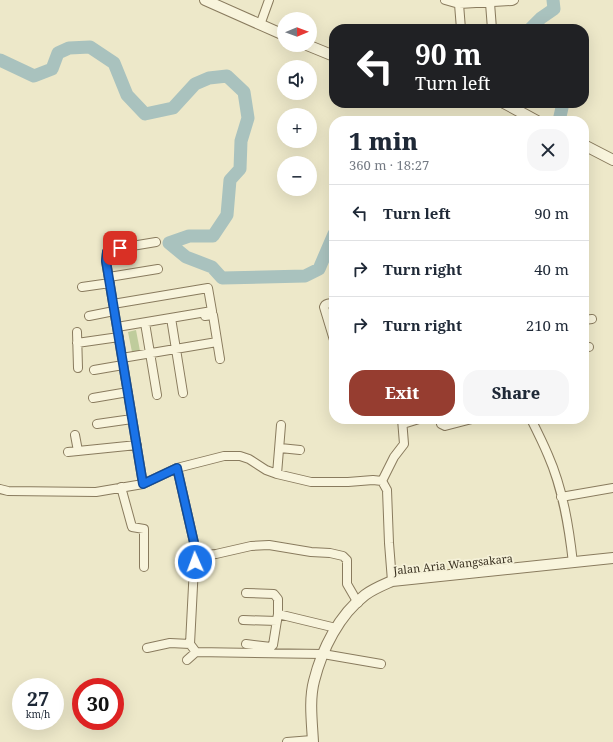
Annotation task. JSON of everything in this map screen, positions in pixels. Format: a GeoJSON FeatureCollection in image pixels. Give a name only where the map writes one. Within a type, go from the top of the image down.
{"type":"FeatureCollection","features":[{"type":"Feature","properties":{"kind":"street"},"geometry":{"type":"LineString","coordinates":[[206,0],[277,32]]}},
{"type":"Feature","properties":{"kind":"street"},"geometry":{"type":"LineString","coordinates":[[260,25],[269,0]]}},
{"type":"Feature","properties":{"kind":"street"},"geometry":{"type":"LineString","coordinates":[[446,0],[459,4],[490,3],[514,0]]}},
{"type":"Feature","properties":{"kind":"street"},"geometry":{"type":"LineString","coordinates":[[490,3],[492,24]]}},
{"type":"Feature","properties":{"kind":"street"},"geometry":{"type":"LineString","coordinates":[[459,4],[461,24]]}},
{"type":"Feature","properties":{"kind":"street"},"geometry":{"type":"LineString","coordinates":[[317,49],[329,54]]}},
{"type":"Feature","properties":{"kind":"street"},"geometry":{"type":"LineString","coordinates":[[513,108],[528,116]]}},
{"type":"Feature","properties":{"kind":"street"},"geometry":{"type":"LineString","coordinates":[[589,148],[613,160]]}},
{"type":"Feature","properties":{"kind":"street"},"geometry":{"type":"LineString","coordinates":[[143,484],[106,261],[108,250],[156,242]]}},
{"type":"Feature","properties":{"kind":"street"},"geometry":{"type":"LineString","coordinates":[[82,287],[158,268]]}},
{"type":"Feature","properties":{"kind":"street"},"geometry":{"type":"LineString","coordinates":[[89,316],[114,308],[208,288],[212,312],[171,320]]}},
{"type":"Feature","properties":{"kind":"street"},"geometry":{"type":"LineString","coordinates":[[329,303],[324,307],[329,324]]}},
{"type":"Feature","properties":{"kind":"street"},"geometry":{"type":"LineString","coordinates":[[77,344],[145,324],[213,315],[220,359]]}},
{"type":"Feature","properties":{"kind":"street"},"geometry":{"type":"LineString","coordinates":[[171,320],[183,393]]}},
{"type":"Feature","properties":{"kind":"street"},"geometry":{"type":"LineString","coordinates":[[145,324],[157,395]]}},
{"type":"Feature","properties":{"kind":"street"},"geometry":{"type":"LineString","coordinates":[[77,332],[78,368]]}},
{"type":"Feature","properties":{"kind":"street"},"geometry":{"type":"LineString","coordinates":[[94,370],[150,353],[217,342]]}},
{"type":"Feature","properties":{"kind":"street"},"geometry":{"type":"LineString","coordinates":[[93,398],[128,392]]}},
{"type":"Feature","properties":{"kind":"street"},"geometry":{"type":"LineString","coordinates":[[97,424],[132,418]]}},
{"type":"Feature","properties":{"kind":"street"},"geometry":{"type":"LineString","coordinates":[[382,481],[394,457],[404,444],[402,424]]}},
{"type":"Feature","properties":{"kind":"street"},"geometry":{"type":"LineString","coordinates":[[441,424],[445,426],[452,424]]}},
{"type":"Feature","properties":{"kind":"street"},"geometry":{"type":"LineString","coordinates":[[533,424],[548,455],[561,497],[569,530],[573,563]]}},
{"type":"Feature","properties":{"kind":"street"},"geometry":{"type":"LineString","coordinates":[[277,474],[281,425]]}},
{"type":"Feature","properties":{"kind":"street"},"geometry":{"type":"LineString","coordinates":[[75,435],[78,451]]}},
{"type":"Feature","properties":{"kind":"street"},"geometry":{"type":"LineString","coordinates":[[68,452],[136,445]]}},
{"type":"Feature","properties":{"kind":"street"},"geometry":{"type":"LineString","coordinates":[[280,448],[300,450]]}},
{"type":"Feature","properties":{"kind":"street"},"geometry":{"type":"LineString","coordinates":[[0,489],[8,491],[96,492],[143,484],[177,468],[224,456],[240,456],[277,474],[311,482],[382,481]]}},
{"type":"Feature","properties":{"kind":"street"},"geometry":{"type":"LineString","coordinates":[[177,468],[188,511],[196,556],[190,644],[196,652]]}},
{"type":"Feature","properties":{"kind":"street"},"geometry":{"type":"LineString","coordinates":[[382,481],[387,490],[392,581]]}},
{"type":"Feature","properties":{"kind":"street"},"geometry":{"type":"LineString","coordinates":[[121,487],[132,526],[144,529],[144,568]]}},
{"type":"Feature","properties":{"kind":"street"},"geometry":{"type":"LineString","coordinates":[[561,497],[613,488]]}},
{"type":"Feature","properties":{"kind":"street"},"geometry":{"type":"LineString","coordinates":[[196,556],[220,553],[251,546],[269,545],[334,553],[343,556],[347,560],[347,584],[358,602]]}},
{"type":"Feature","properties":{"kind":"street","name":"Jalan Aria Wangsakara"},"geometry":{"type":"LineString","coordinates":[[313,741],[312,700],[314,681],[323,654],[336,628],[358,602],[370,592],[392,581],[613,558]]}},
{"type":"Feature","properties":{"kind":"street"},"geometry":{"type":"LineString","coordinates":[[246,593],[274,594],[278,599],[278,618],[273,645],[271,647],[267,647],[246,644]]}},
{"type":"Feature","properties":{"kind":"street"},"geometry":{"type":"LineString","coordinates":[[243,620],[278,618],[336,628]]}},
{"type":"Feature","properties":{"kind":"street"},"geometry":{"type":"LineString","coordinates":[[147,648],[170,643],[190,644]]}},
{"type":"Feature","properties":{"kind":"street"},"geometry":{"type":"LineString","coordinates":[[187,660],[196,652],[323,654],[381,664]]}},
{"type":"Feature","properties":{"kind":"street"},"geometry":{"type":"LineString","coordinates":[[287,742],[313,741]]}},
{"type":"Feature","properties":{"kind":"green space"},"geometry":{"type":"Polygon","coordinates":[[[136,330],[140,351],[132,352],[128,332],[136,330]]]}},
{"type":"Feature","properties":{"kind":"waterway"},"geometry":{"type":"LineString","coordinates":[[535,24],[554,9],[553,0]]}},
{"type":"Feature","properties":{"kind":"waterway"},"geometry":{"type":"LineString","coordinates":[[0,60],[34,76],[52,69],[58,53],[69,48],[90,47],[114,63],[127,95],[145,114],[173,108],[195,84],[209,78],[227,76],[244,92],[248,118],[241,141],[240,169],[230,180],[227,215],[213,236],[189,236],[169,243],[186,257],[212,267],[222,278],[305,276],[319,269],[329,246]]}},
{"type":"Feature","properties":{"kind":"waterway"},"geometry":{"type":"LineString","coordinates":[[560,116],[562,108]]}},
{"type":"Feature","properties":{"kind":"route"},"geometry":{"type":"LineString","coordinates":[[120,248],[108,250],[106,261],[143,484],[177,468],[195,547],[195,562]]}}]}
